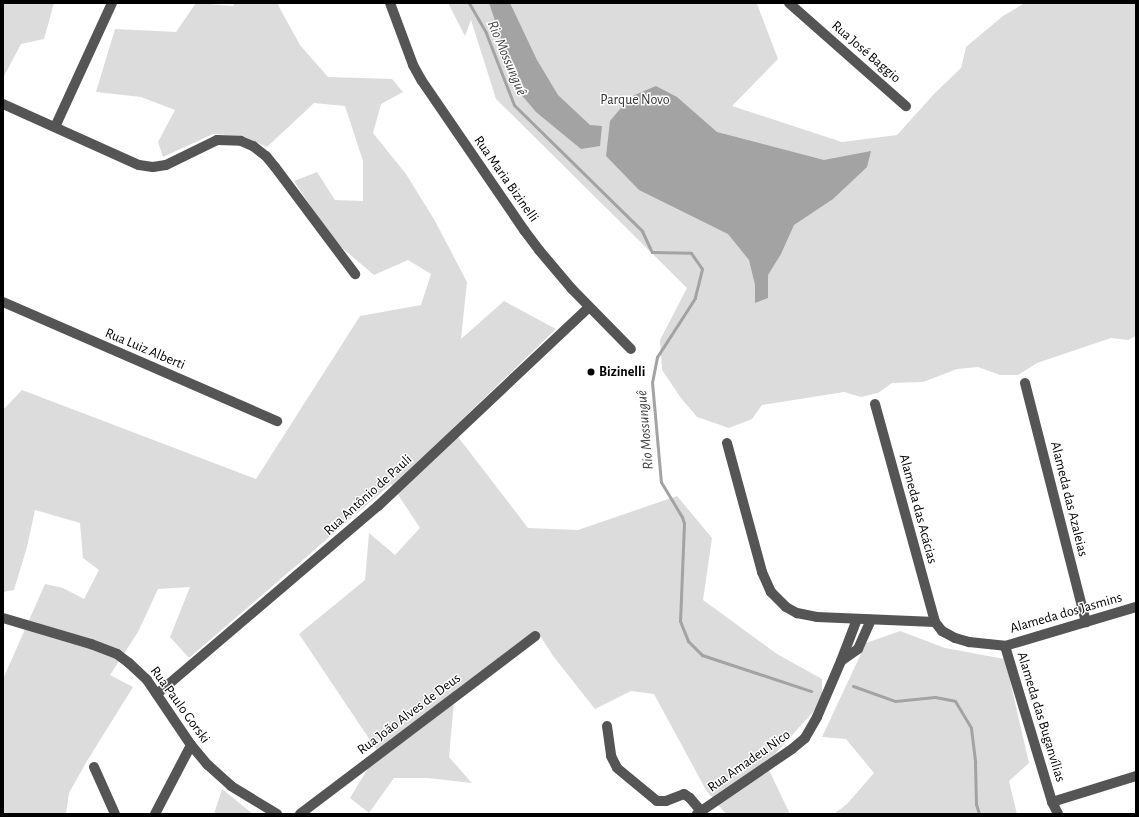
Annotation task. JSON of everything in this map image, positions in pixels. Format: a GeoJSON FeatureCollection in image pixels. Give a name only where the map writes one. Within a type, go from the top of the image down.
{"type":"FeatureCollection","features":[{"type":"Feature","properties":{"kind":"street"},"geometry":{"type":"LineString","coordinates":[[55,127],[112,3]]}},
{"type":"Feature","properties":{"kind":"street","name":"Rua Maria Bizinelli"},"geometry":{"type":"LineString","coordinates":[[390,3],[413,65],[422,81],[539,250],[589,307],[631,349]]}},
{"type":"Feature","properties":{"kind":"street","name":"Rua José Baggio"},"geometry":{"type":"LineString","coordinates":[[789,3],[906,106]]}},
{"type":"Feature","properties":{"kind":"street"},"geometry":{"type":"LineString","coordinates":[[3,104],[139,165],[153,167],[166,164],[217,140],[241,141],[253,146],[266,156],[275,167],[355,274]]}},
{"type":"Feature","properties":{"kind":"street","name":"Rua Luiz Alberti"},"geometry":{"type":"LineString","coordinates":[[3,302],[277,421]]}},
{"type":"Feature","properties":{"kind":"street","name":"Rua Antônio de Pauli"},"geometry":{"type":"LineString","coordinates":[[157,694],[378,506],[589,307]]}},
{"type":"Feature","properties":{"kind":"street","name":"Alameda das Azaleias"},"geometry":{"type":"LineString","coordinates":[[1024,383],[1086,622]]}},
{"type":"Feature","properties":{"kind":"street","name":"Alameda das Acácias"},"geometry":{"type":"LineString","coordinates":[[875,404],[935,622]]}},
{"type":"Feature","properties":{"kind":"street"},"geometry":{"type":"LineString","coordinates":[[727,443],[762,572],[771,592],[786,607],[797,613],[817,617],[935,622]]}},
{"type":"Feature","properties":{"kind":"street","name":"Alameda dos Jasmins"},"geometry":{"type":"LineString","coordinates":[[1005,646],[1136,607]]}},
{"type":"Feature","properties":{"kind":"street","name":"Rua Paulo Gorski"},"geometry":{"type":"LineString","coordinates":[[3,618],[91,644],[117,654],[138,671],[157,694],[191,745],[222,779],[277,814]]}},
{"type":"Feature","properties":{"kind":"street","name":"Rua Amadeu Nico"},"geometry":{"type":"LineString","coordinates":[[699,813],[792,749],[805,738],[817,717],[857,619]]}},
{"type":"Feature","properties":{"kind":"street"},"geometry":{"type":"LineString","coordinates":[[841,661],[850,657],[858,649],[871,620]]}},
{"type":"Feature","properties":{"kind":"street","name":"Alameda das Buganvílias"},"geometry":{"type":"LineString","coordinates":[[935,622],[942,631],[955,638],[970,642],[1005,646],[1052,802],[1058,814]]}},
{"type":"Feature","properties":{"kind":"street","name":"Rua João Alves de Deus"},"geometry":{"type":"LineString","coordinates":[[300,814],[535,636]]}},
{"type":"Feature","properties":{"kind":"street"},"geometry":{"type":"LineString","coordinates":[[608,726],[611,756],[617,768],[656,801],[666,801],[684,794],[690,798],[699,813]]}},
{"type":"Feature","properties":{"kind":"street"},"geometry":{"type":"LineString","coordinates":[[155,814],[191,745]]}},
{"type":"Feature","properties":{"kind":"street"},"geometry":{"type":"LineString","coordinates":[[94,767],[115,814]]}},
{"type":"Feature","properties":{"kind":"street"},"geometry":{"type":"LineString","coordinates":[[1052,802],[1136,776]]}},
{"type":"Feature","properties":{"kind":"green space"},"geometry":{"type":"Polygon","coordinates":[[[3,3],[54,3],[44,39],[21,44],[3,78],[3,3]]]}},
{"type":"Feature","properties":{"kind":"green space"},"geometry":{"type":"Polygon","coordinates":[[[196,3],[233,6],[235,3],[279,3],[278,5],[300,45],[328,77],[392,79],[403,92],[381,104],[373,133],[406,174],[435,221],[467,282],[461,339],[504,301],[556,329],[452,429],[528,528],[578,530],[677,496],[712,538],[703,600],[777,654],[822,679],[822,702],[766,764],[790,814],[724,814],[725,813],[706,790],[654,694],[631,691],[595,709],[553,656],[537,631],[455,690],[449,757],[472,783],[428,778],[394,778],[369,813],[350,798],[378,752],[299,634],[365,580],[369,533],[395,555],[420,528],[391,484],[189,658],[170,637],[190,587],[158,589],[138,632],[110,675],[133,687],[69,793],[66,814],[3,814],[3,679],[45,584],[63,588],[84,599],[99,570],[83,558],[80,523],[35,510],[27,547],[14,590],[3,592],[3,410],[22,390],[256,479],[360,316],[421,305],[431,274],[408,260],[374,275],[334,241],[294,181],[317,172],[335,200],[363,201],[363,161],[345,106],[314,103],[267,147],[243,136],[213,134],[163,157],[158,142],[175,110],[141,97],[96,92],[115,29],[176,32],[196,3]]]}},
{"type":"Feature","properties":{"kind":"green space","name":"Parque Novo"},"geometry":{"type":"Polygon","coordinates":[[[448,3],[757,4],[778,59],[732,106],[842,142],[897,135],[934,94],[961,68],[966,47],[1003,16],[1025,3],[1136,3],[1136,336],[1128,340],[1111,338],[1037,363],[1018,375],[1000,375],[978,367],[957,369],[923,382],[892,383],[878,393],[861,397],[844,392],[762,405],[752,419],[729,428],[697,417],[681,398],[662,370],[660,340],[687,288],[496,99],[471,20],[465,36],[448,3]]]}},
{"type":"Feature","properties":{"kind":"green space"},"geometry":{"type":"Polygon","coordinates":[[[900,631],[945,648],[1005,659],[1029,763],[1009,781],[1017,814],[834,814],[847,804],[874,773],[846,739],[822,737],[866,643],[900,631]]]}},
{"type":"Feature","properties":{"kind":"green space"},"geometry":{"type":"Polygon","coordinates":[[[222,789],[253,814],[214,814],[222,789]]]}},
{"type":"Feature","properties":{"kind":"shaded area"},"geometry":{"type":"Polygon","coordinates":[[[489,3],[510,3],[537,60],[558,95],[590,125],[602,126],[600,146],[581,149],[536,112],[519,92],[489,3]]]}},
{"type":"Feature","properties":{"kind":"shaded area"},"geometry":{"type":"Polygon","coordinates":[[[656,86],[677,97],[717,132],[824,160],[871,151],[867,167],[833,199],[794,225],[781,254],[768,275],[768,298],[755,303],[755,285],[749,260],[728,234],[639,190],[606,156],[610,121],[630,97],[656,86]]]}},
{"type":"Feature","properties":{"kind":"waterway","name":"Rio Mossunguê"},"geometry":{"type":"LineString","coordinates":[[469,3],[486,33],[514,105],[642,231],[652,252],[691,253],[702,269],[695,298],[657,357],[652,382],[661,482],[684,523],[680,621],[688,641],[702,655],[811,691]]}},
{"type":"Feature","properties":{"kind":"waterway","name":"Rio Mossunguê"},"geometry":{"type":"LineString","coordinates":[[853,686],[895,701],[935,697],[955,701],[971,728],[975,763],[976,804],[979,814]]}},
{"type":"Feature","properties":{"kind":"place","name":"Bizinelli"},"geometry":{"type":"Point","coordinates":[591,372]}}]}
